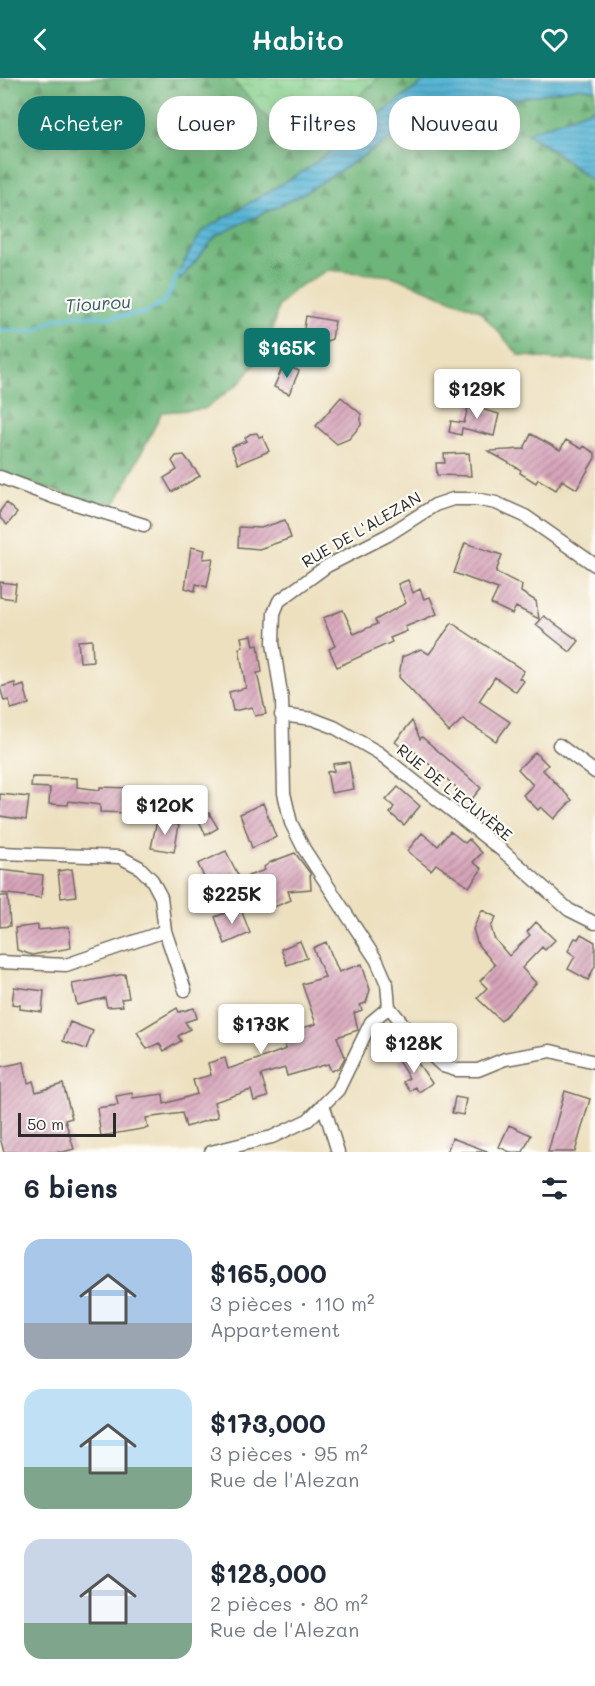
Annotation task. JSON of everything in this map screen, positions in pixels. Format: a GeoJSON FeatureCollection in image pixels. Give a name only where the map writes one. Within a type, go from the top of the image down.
{"type":"FeatureCollection","features":[{"type":"Feature","properties":{"kind":"street"},"geometry":{"type":"LineString","coordinates":[[0,477],[53,497],[144,525]]}},
{"type":"Feature","properties":{"kind":"street","name":"RUE DE L'ALEZAN"},"geometry":{"type":"LineString","coordinates":[[389,1007],[387,984],[377,961],[304,849],[291,823],[284,793],[280,715],[282,700],[273,643],[274,613],[279,601],[327,566],[388,535],[435,505],[453,499],[476,498],[496,503],[525,516],[595,565]]}},
{"type":"Feature","properties":{"kind":"street","name":"RUE DE L'ECUYÈRE"},"geometry":{"type":"LineString","coordinates":[[280,715],[314,719],[334,727],[379,753],[504,852],[569,910],[595,923]]}},
{"type":"Feature","properties":{"kind":"street"},"geometry":{"type":"LineString","coordinates":[[559,744],[595,772]]}},
{"type":"Feature","properties":{"kind":"street"},"geometry":{"type":"LineString","coordinates":[[0,853],[120,857],[139,867],[152,880],[161,897],[165,931],[185,990]]}},
{"type":"Feature","properties":{"kind":"street"},"geometry":{"type":"LineString","coordinates":[[0,962],[66,965],[165,931]]}},
{"type":"Feature","properties":{"kind":"street"},"geometry":{"type":"LineString","coordinates":[[211,1152],[272,1137],[308,1120],[324,1107],[338,1090],[370,1022],[389,1007],[421,1046],[443,1066],[456,1070],[478,1070],[505,1059],[551,1051],[595,1062]]}},
{"type":"Feature","properties":{"kind":"street"},"geometry":{"type":"LineString","coordinates":[[324,1107],[338,1152]]}},
{"type":"Feature","properties":{"kind":"green space"},"geometry":{"type":"Polygon","coordinates":[[[0,78],[231,78],[247,96],[157,96],[157,150],[257,150],[257,107],[269,120],[269,150],[332,150],[307,169],[202,231],[178,272],[180,280],[216,236],[301,195],[372,150],[377,150],[377,147],[389,140],[389,150],[520,150],[520,98],[580,87],[595,90],[595,108],[527,133],[595,183],[595,360],[554,360],[519,355],[479,310],[392,276],[328,270],[294,289],[278,306],[269,346],[241,382],[204,409],[162,412],[116,503],[92,503],[0,473],[0,78]]]}},
{"type":"Feature","properties":{"kind":"green space"},"geometry":{"type":"Polygon","coordinates":[[[231,78],[379,78],[359,96],[269,96],[269,120],[257,107],[257,96],[247,96],[231,78]]]}},
{"type":"Feature","properties":{"kind":"green space"},"geometry":{"type":"Polygon","coordinates":[[[379,78],[429,78],[405,96],[389,96],[389,108],[377,117],[377,96],[359,96],[379,78]]]}},
{"type":"Feature","properties":{"kind":"water"},"geometry":{"type":"Polygon","coordinates":[[[429,78],[595,78],[595,90],[580,87],[520,98],[520,96],[405,96],[429,78]]]}},
{"type":"Feature","properties":{"kind":"water"},"geometry":{"type":"Polygon","coordinates":[[[389,108],[389,140],[377,147],[377,117],[389,108]]]}},
{"type":"Feature","properties":{"kind":"water"},"geometry":{"type":"Polygon","coordinates":[[[595,108],[595,183],[555,151],[526,133],[595,108]]]}},
{"type":"Feature","properties":{"kind":"water"},"geometry":{"type":"Polygon","coordinates":[[[332,150],[372,150],[301,195],[216,236],[180,280],[178,273],[202,231],[307,169],[332,150]]]}},
{"type":"Feature","properties":{"kind":"building"},"geometry":{"type":"Polygon","coordinates":[[[306,316],[335,321],[332,339],[311,347],[313,337],[303,335],[306,316]]]}},
{"type":"Feature","properties":{"kind":"building"},"geometry":{"type":"Polygon","coordinates":[[[284,364],[299,371],[289,394],[274,387],[284,364]]]}},
{"type":"Feature","properties":{"kind":"building"},"geometry":{"type":"Polygon","coordinates":[[[471,396],[483,399],[481,409],[499,414],[494,436],[462,428],[461,435],[449,432],[451,421],[464,423],[471,396]]]}},
{"type":"Feature","properties":{"kind":"building"},"geometry":{"type":"Polygon","coordinates":[[[341,397],[361,414],[361,425],[349,439],[337,444],[316,426],[341,397]]]}},
{"type":"Feature","properties":{"kind":"building"},"geometry":{"type":"Polygon","coordinates":[[[257,433],[259,437],[262,436],[269,451],[238,464],[231,447],[247,441],[245,438],[250,434],[257,433]]]}},
{"type":"Feature","properties":{"kind":"building"},"geometry":{"type":"Polygon","coordinates":[[[531,434],[560,450],[566,440],[582,449],[584,446],[595,453],[595,458],[577,489],[562,480],[556,490],[538,479],[536,483],[520,473],[521,470],[488,451],[524,449],[531,434]]]}},
{"type":"Feature","properties":{"kind":"building"},"geometry":{"type":"Polygon","coordinates":[[[469,453],[471,476],[437,475],[436,463],[445,463],[444,454],[469,453]]]}},
{"type":"Feature","properties":{"kind":"building"},"geometry":{"type":"Polygon","coordinates":[[[184,455],[200,476],[172,492],[164,478],[177,470],[172,461],[176,456],[184,455]]]}},
{"type":"Feature","properties":{"kind":"building"},"geometry":{"type":"Polygon","coordinates":[[[6,503],[17,513],[7,525],[0,518],[0,511],[6,503]]]}},
{"type":"Feature","properties":{"kind":"building"},"geometry":{"type":"Polygon","coordinates":[[[285,520],[291,538],[259,549],[238,547],[239,527],[261,528],[285,520]]]}},
{"type":"Feature","properties":{"kind":"building"},"geometry":{"type":"Polygon","coordinates":[[[465,543],[502,555],[496,572],[522,585],[521,592],[536,601],[539,619],[516,607],[512,614],[491,604],[498,589],[454,573],[465,543]]]}},
{"type":"Feature","properties":{"kind":"building"},"geometry":{"type":"Polygon","coordinates":[[[191,547],[205,550],[203,559],[213,558],[207,587],[196,584],[195,591],[185,588],[191,547]]]}},
{"type":"Feature","properties":{"kind":"building"},"geometry":{"type":"Polygon","coordinates":[[[408,580],[413,593],[420,589],[424,599],[430,597],[437,614],[405,627],[407,631],[390,638],[392,642],[337,667],[329,649],[335,646],[323,618],[343,610],[354,634],[377,624],[375,620],[406,603],[398,584],[408,580]]]}},
{"type":"Feature","properties":{"kind":"building"},"geometry":{"type":"Polygon","coordinates":[[[0,582],[16,584],[14,599],[0,597],[0,582]]]}},
{"type":"Feature","properties":{"kind":"building"},"geometry":{"type":"Polygon","coordinates":[[[544,616],[579,641],[570,652],[536,625],[544,616]]]}},
{"type":"Feature","properties":{"kind":"building"},"geometry":{"type":"Polygon","coordinates":[[[452,623],[524,671],[519,678],[524,681],[516,692],[495,677],[479,701],[510,722],[496,741],[463,719],[449,732],[399,677],[402,657],[421,649],[429,654],[452,623]]]}},
{"type":"Feature","properties":{"kind":"building"},"geometry":{"type":"Polygon","coordinates":[[[252,635],[254,646],[258,645],[262,672],[257,673],[266,714],[255,716],[252,707],[233,711],[229,692],[246,688],[239,648],[243,647],[241,637],[252,635]]]}},
{"type":"Feature","properties":{"kind":"building"},"geometry":{"type":"Polygon","coordinates":[[[92,640],[93,661],[80,662],[78,641],[92,640]]]}},
{"type":"Feature","properties":{"kind":"building"},"geometry":{"type":"Polygon","coordinates":[[[15,683],[16,688],[24,685],[29,704],[11,709],[9,700],[4,701],[0,687],[15,683]]]}},
{"type":"Feature","properties":{"kind":"building"},"geometry":{"type":"Polygon","coordinates":[[[412,721],[420,739],[422,737],[481,788],[471,800],[409,747],[406,751],[395,742],[412,721]]]}},
{"type":"Feature","properties":{"kind":"building"},"geometry":{"type":"Polygon","coordinates":[[[535,752],[548,765],[543,770],[572,800],[554,819],[541,807],[538,810],[523,795],[533,785],[518,769],[535,752]]]}},
{"type":"Feature","properties":{"kind":"building"},"geometry":{"type":"Polygon","coordinates":[[[349,762],[354,789],[331,793],[327,772],[334,771],[333,764],[349,762]]]}},
{"type":"Feature","properties":{"kind":"building"},"geometry":{"type":"Polygon","coordinates":[[[32,777],[77,778],[77,787],[100,790],[100,787],[130,788],[129,792],[154,799],[150,811],[129,805],[129,813],[100,812],[100,805],[69,801],[68,805],[49,804],[50,788],[31,787],[32,777]]]}},
{"type":"Feature","properties":{"kind":"building"},"geometry":{"type":"Polygon","coordinates":[[[398,787],[420,806],[404,825],[390,813],[394,807],[386,800],[398,787]]]}},
{"type":"Feature","properties":{"kind":"building"},"geometry":{"type":"Polygon","coordinates":[[[0,794],[29,797],[26,820],[0,816],[0,794]]]}},
{"type":"Feature","properties":{"kind":"building"},"geometry":{"type":"Polygon","coordinates":[[[263,803],[276,837],[252,848],[240,814],[263,803]]]}},
{"type":"Feature","properties":{"kind":"building"},"geometry":{"type":"Polygon","coordinates":[[[209,813],[218,828],[206,835],[198,819],[209,813]]]}},
{"type":"Feature","properties":{"kind":"building"},"geometry":{"type":"Polygon","coordinates":[[[157,820],[179,825],[174,852],[151,848],[157,820]]]}},
{"type":"Feature","properties":{"kind":"building"},"geometry":{"type":"Polygon","coordinates":[[[450,831],[465,843],[469,839],[482,853],[473,862],[482,869],[469,887],[436,864],[431,870],[407,851],[422,833],[438,846],[450,831]]]}},
{"type":"Feature","properties":{"kind":"building"},"geometry":{"type":"Polygon","coordinates":[[[226,851],[242,883],[230,889],[226,879],[209,888],[198,864],[226,851]]]}},
{"type":"Feature","properties":{"kind":"building"},"geometry":{"type":"Polygon","coordinates":[[[295,853],[310,873],[311,889],[288,891],[291,900],[274,907],[272,901],[262,905],[248,876],[265,870],[264,867],[271,862],[295,853]]]}},
{"type":"Feature","properties":{"kind":"building"},"geometry":{"type":"Polygon","coordinates":[[[72,869],[76,896],[61,898],[58,871],[72,869]]]}},
{"type":"Feature","properties":{"kind":"building"},"geometry":{"type":"Polygon","coordinates":[[[0,870],[43,875],[41,898],[0,893],[0,870]]]}},
{"type":"Feature","properties":{"kind":"building"},"geometry":{"type":"Polygon","coordinates":[[[0,896],[8,896],[10,926],[0,927],[0,896]]]}},
{"type":"Feature","properties":{"kind":"building"},"geometry":{"type":"Polygon","coordinates":[[[240,907],[250,933],[225,944],[215,917],[240,907]]]}},
{"type":"Feature","properties":{"kind":"building"},"geometry":{"type":"Polygon","coordinates":[[[482,910],[496,917],[491,927],[494,938],[509,956],[530,935],[527,932],[536,922],[555,940],[545,950],[542,947],[522,968],[536,983],[501,1021],[477,998],[487,988],[480,981],[495,965],[478,945],[473,929],[482,910]]]}},
{"type":"Feature","properties":{"kind":"building"},"geometry":{"type":"Polygon","coordinates":[[[38,925],[38,930],[69,927],[71,948],[32,955],[17,950],[15,928],[38,925]]]}},
{"type":"Feature","properties":{"kind":"building"},"geometry":{"type":"Polygon","coordinates":[[[581,934],[595,942],[595,966],[588,980],[568,969],[575,956],[568,951],[575,938],[578,939],[581,934]]]}},
{"type":"Feature","properties":{"kind":"building"},"geometry":{"type":"Polygon","coordinates":[[[300,941],[307,958],[287,965],[281,949],[300,941]]]}},
{"type":"Feature","properties":{"kind":"building"},"geometry":{"type":"Polygon","coordinates":[[[326,942],[339,972],[362,964],[370,990],[366,1003],[360,1005],[362,1010],[354,1013],[358,1030],[337,1037],[345,1057],[339,1068],[331,1071],[328,1064],[287,1076],[285,1068],[261,1075],[268,1097],[254,1101],[251,1090],[214,1102],[218,1117],[186,1127],[182,1113],[146,1118],[148,1128],[101,1136],[97,1108],[118,1105],[116,1096],[132,1093],[133,1098],[163,1094],[164,1104],[197,1094],[193,1080],[211,1075],[208,1063],[225,1058],[228,1069],[267,1056],[286,1049],[282,1034],[316,1024],[302,984],[325,977],[313,948],[326,942]]]}},
{"type":"Feature","properties":{"kind":"building"},"geometry":{"type":"Polygon","coordinates":[[[125,974],[129,998],[121,999],[123,1006],[107,1007],[105,998],[77,1005],[72,984],[125,974]]]}},
{"type":"Feature","properties":{"kind":"building"},"geometry":{"type":"Polygon","coordinates":[[[14,987],[44,991],[42,1012],[20,1009],[20,1005],[12,1004],[14,987]]]}},
{"type":"Feature","properties":{"kind":"building"},"geometry":{"type":"Polygon","coordinates":[[[177,1008],[179,1012],[194,1008],[197,1018],[185,1022],[190,1029],[178,1036],[181,1041],[164,1051],[159,1043],[147,1049],[137,1032],[177,1008]]]}},
{"type":"Feature","properties":{"kind":"building"},"geometry":{"type":"Polygon","coordinates":[[[70,1022],[93,1031],[86,1049],[63,1041],[70,1022]]]}},
{"type":"Feature","properties":{"kind":"building"},"geometry":{"type":"Polygon","coordinates":[[[410,1052],[432,1083],[419,1092],[415,1087],[410,1091],[403,1082],[409,1078],[398,1061],[410,1052]]]}},
{"type":"Feature","properties":{"kind":"building"},"geometry":{"type":"Polygon","coordinates":[[[24,1062],[28,1083],[33,1081],[36,1092],[63,1084],[72,1118],[65,1120],[74,1149],[63,1152],[4,1152],[0,1138],[0,1067],[24,1062]]]}},
{"type":"Feature","properties":{"kind":"building"},"geometry":{"type":"Polygon","coordinates":[[[565,1091],[590,1099],[575,1152],[548,1152],[565,1091]]]}},
{"type":"Feature","properties":{"kind":"building"},"geometry":{"type":"Polygon","coordinates":[[[455,1097],[466,1099],[463,1115],[452,1113],[455,1097]]]}},
{"type":"Feature","properties":{"kind":"building"},"geometry":{"type":"Polygon","coordinates":[[[509,1125],[531,1135],[523,1152],[510,1152],[499,1147],[509,1125]]]}},
{"type":"Feature","properties":{"kind":"building"},"geometry":{"type":"Polygon","coordinates":[[[452,1138],[487,1151],[487,1152],[447,1152],[452,1138]]]}},
{"type":"Feature","properties":{"kind":"waterway","name":"Tiourou"},"geometry":{"type":"LineString","coordinates":[[0,330],[33,331],[56,319],[77,315],[112,317],[146,313],[167,299],[178,273]]}}]}
